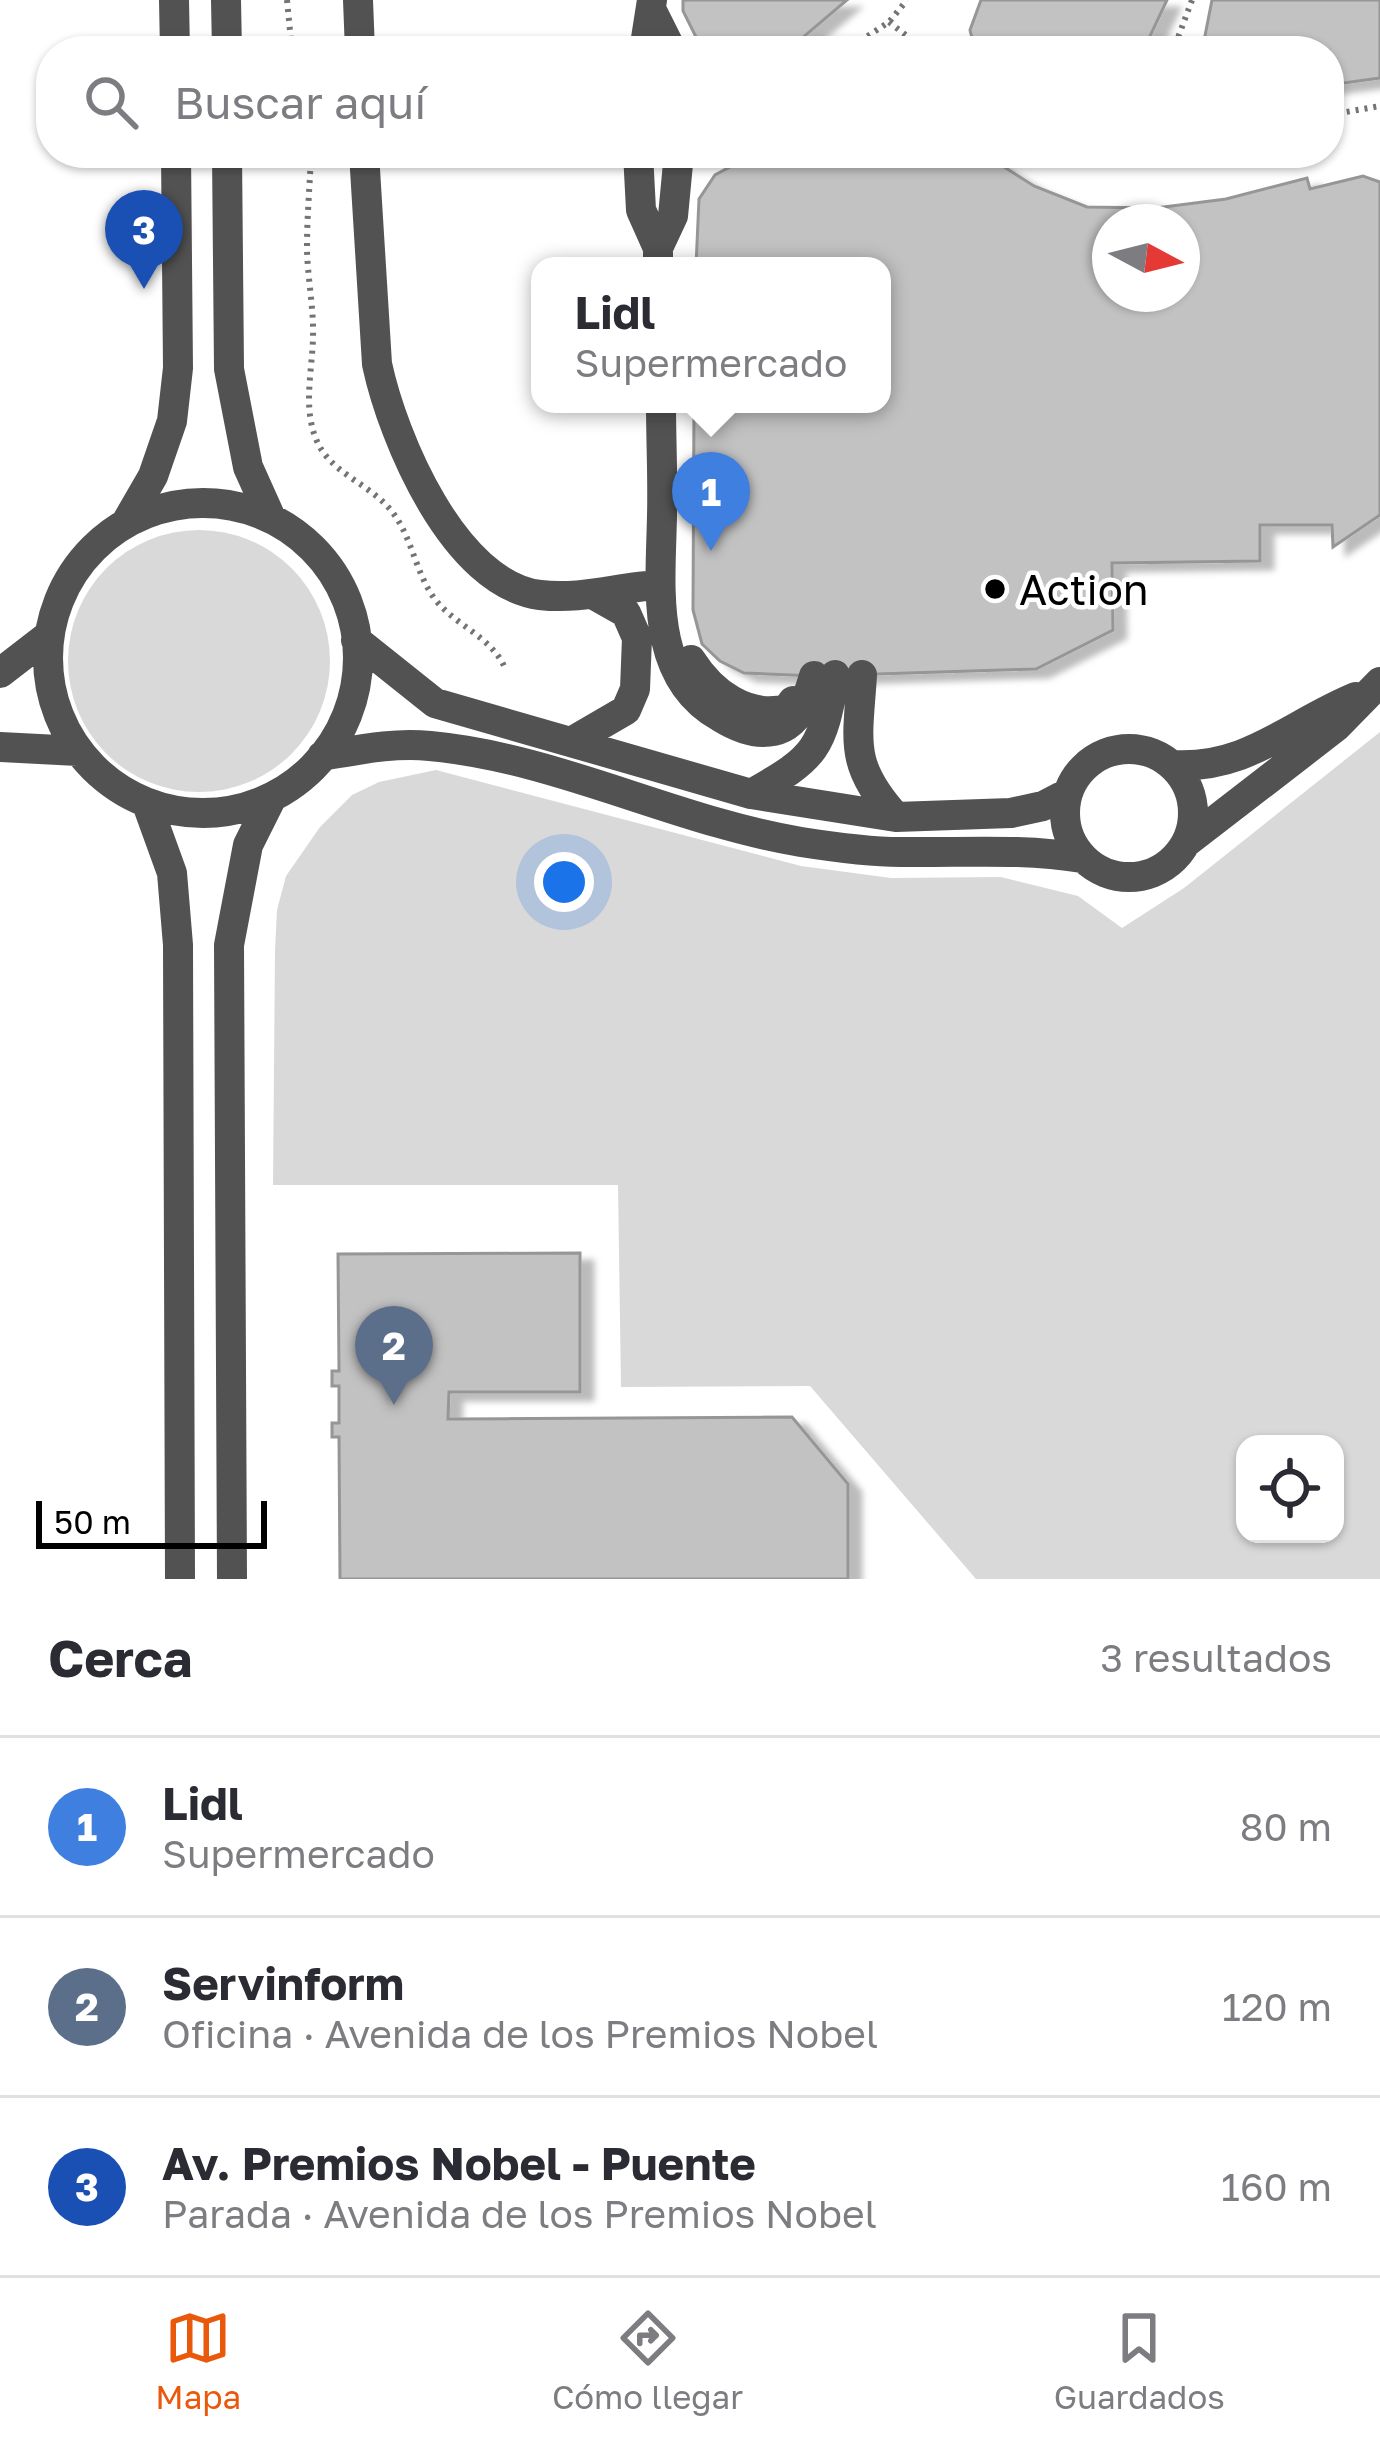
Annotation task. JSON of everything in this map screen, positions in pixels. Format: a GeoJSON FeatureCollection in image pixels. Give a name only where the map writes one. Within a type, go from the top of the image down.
{"type":"FeatureCollection","features":[{"type":"Feature","properties":{"kind":"street"},"geometry":{"type":"LineString","coordinates":[[175,0],[175,36]]}},
{"type":"Feature","properties":{"kind":"street"},"geometry":{"type":"LineString","coordinates":[[226,0],[226,36]]}},
{"type":"Feature","properties":{"kind":"street"},"geometry":{"type":"LineString","coordinates":[[358,0],[359,36]]}},
{"type":"Feature","properties":{"kind":"street"},"geometry":{"type":"LineString","coordinates":[[647,36],[652,5]]}},
{"type":"Feature","properties":{"kind":"street"},"geometry":{"type":"LineString","coordinates":[[652,5],[665,36]]}},
{"type":"Feature","properties":{"kind":"street"},"geometry":{"type":"LineString","coordinates":[[127,521],[153,476],[172,421],[178,368],[176,168]]}},
{"type":"Feature","properties":{"kind":"street"},"geometry":{"type":"LineString","coordinates":[[227,168],[229,369],[248,467],[270,516]]}},
{"type":"Feature","properties":{"kind":"street"},"geometry":{"type":"LineString","coordinates":[[365,168],[377,364],[384,398],[441,518],[469,555],[502,583],[537,595],[596,596],[617,586],[659,585]]}},
{"type":"Feature","properties":{"kind":"street"},"geometry":{"type":"LineString","coordinates":[[639,168],[641,210],[658,257]]}},
{"type":"Feature","properties":{"kind":"street"},"geometry":{"type":"LineString","coordinates":[[658,257],[673,215],[678,168]]}},
{"type":"Feature","properties":{"kind":"street"},"geometry":{"type":"LineString","coordinates":[[661,413],[659,585],[677,607],[689,657],[705,683],[733,702],[770,713],[788,709],[797,694],[828,675]]}},
{"type":"Feature","properties":{"kind":"street"},"geometry":{"type":"LineString","coordinates":[[223,502],[270,516],[318,550],[349,600],[356,680],[349,715],[322,757],[299,781],[271,799],[231,812],[188,814],[147,805],[108,783],[78,751],[52,696],[48,636],[62,590],[89,550],[127,521],[174,504],[223,502]]}},
{"type":"Feature","properties":{"kind":"street"},"geometry":{"type":"LineString","coordinates":[[571,742],[626,710],[635,689],[638,638],[626,613],[596,596]]}},
{"type":"Feature","properties":{"kind":"street"},"geometry":{"type":"LineString","coordinates":[[0,673],[48,636]]}},
{"type":"Feature","properties":{"kind":"street"},"geometry":{"type":"LineString","coordinates":[[356,640],[435,703],[751,794],[896,817],[1011,813],[1043,806],[1068,793]]}},
{"type":"Feature","properties":{"kind":"street"},"geometry":{"type":"LineString","coordinates":[[751,794],[812,754],[826,728],[828,675]]}},
{"type":"Feature","properties":{"kind":"street"},"geometry":{"type":"LineString","coordinates":[[828,675],[859,763],[873,791],[896,817]]}},
{"type":"Feature","properties":{"kind":"street"},"geometry":{"type":"LineString","coordinates":[[1374,688],[1336,727],[1187,842],[1159,871],[1118,878],[1082,858],[1070,839],[1064,816],[1068,793],[1088,763],[1104,754],[1139,749],[1172,765],[1201,767],[1238,759],[1374,688]]}},
{"type":"Feature","properties":{"kind":"street"},"geometry":{"type":"LineString","coordinates":[[322,757],[382,746],[428,746],[491,755],[739,829],[802,842],[896,853],[1013,850],[1082,858]]}},
{"type":"Feature","properties":{"kind":"street"},"geometry":{"type":"LineString","coordinates":[[0,747],[78,751]]}},
{"type":"Feature","properties":{"kind":"street"},"geometry":{"type":"LineString","coordinates":[[1172,765],[1192,801],[1187,842]]}},
{"type":"Feature","properties":{"kind":"street"},"geometry":{"type":"LineString","coordinates":[[232,1579],[230,945],[248,845],[271,799]]}},
{"type":"Feature","properties":{"kind":"street"},"geometry":{"type":"LineString","coordinates":[[147,805],[172,873],[178,945],[180,1579]]}},
{"type":"Feature","properties":{"kind":"path"},"geometry":{"type":"LineString","coordinates":[[287,0],[291,36]]}},
{"type":"Feature","properties":{"kind":"path"},"geometry":{"type":"LineString","coordinates":[[868,36],[890,22],[907,0]]}},
{"type":"Feature","properties":{"kind":"path"},"geometry":{"type":"LineString","coordinates":[[1179,36],[1192,0]]}},
{"type":"Feature","properties":{"kind":"path"},"geometry":{"type":"LineString","coordinates":[[890,22],[907,36]]}},
{"type":"Feature","properties":{"kind":"path"},"geometry":{"type":"LineString","coordinates":[[1344,112],[1380,106]]}},
{"type":"Feature","properties":{"kind":"shaded area"},"geometry":{"type":"Polygon","coordinates":[[[199,530],[249,540],[292,568],[320,611],[330,661],[320,711],[292,754],[249,782],[199,792],[149,782],[106,754],[78,711],[68,661],[78,611],[106,568],[149,540],[199,530]]]}},
{"type":"Feature","properties":{"kind":"shaded area"},"geometry":{"type":"Polygon","coordinates":[[[1380,732],[1380,1579],[976,1579],[810,1386],[621,1387],[618,1185],[273,1185],[277,910],[286,876],[320,827],[352,795],[379,782],[436,770],[801,866],[891,878],[1001,877],[1078,896],[1122,928],[1184,888],[1380,732]]]}},
{"type":"Feature","properties":{"kind":"building"},"geometry":{"type":"Polygon","coordinates":[[[683,0],[847,0],[805,36],[696,36],[683,11],[683,0]]]}},
{"type":"Feature","properties":{"kind":"building"},"geometry":{"type":"Polygon","coordinates":[[[981,0],[1167,0],[1150,36],[972,36],[981,0]]]}},
{"type":"Feature","properties":{"kind":"building"},"geometry":{"type":"Polygon","coordinates":[[[1212,0],[1380,0],[1380,78],[1344,83],[1344,36],[1205,36],[1212,0]]]}},
{"type":"Feature","properties":{"kind":"building"},"geometry":{"type":"Polygon","coordinates":[[[728,168],[1006,168],[1034,186],[1092,207],[1092,312],[1200,312],[1200,204],[1187,204],[1307,178],[1310,189],[1363,176],[1380,182],[1380,515],[1333,547],[1332,525],[1260,525],[1260,561],[1112,563],[1113,630],[1036,669],[814,676],[744,673],[720,661],[702,644],[693,610],[694,413],[891,413],[891,257],[696,257],[699,199],[715,175],[728,168]]]}},
{"type":"Feature","properties":{"kind":"building"},"geometry":{"type":"Polygon","coordinates":[[[580,1253],[580,1392],[449,1392],[448,1419],[792,1417],[848,1484],[848,1579],[340,1579],[339,1437],[332,1437],[332,1423],[339,1423],[339,1386],[332,1386],[332,1371],[339,1371],[338,1254],[580,1253]]]}},
{"type":"Feature","properties":{"kind":"place","name":"Av. Premios Nobel - Puente"},"geometry":{"type":"Point","coordinates":[144,289]}},
{"type":"Feature","properties":{"kind":"place","name":"Lidl"},"geometry":{"type":"Point","coordinates":[711,551]}},
{"type":"Feature","properties":{"kind":"place","name":"Action"},"geometry":{"type":"Point","coordinates":[995,589]}},
{"type":"Feature","properties":{"kind":"place","name":"Servinform"},"geometry":{"type":"Point","coordinates":[394,1405]}}]}
